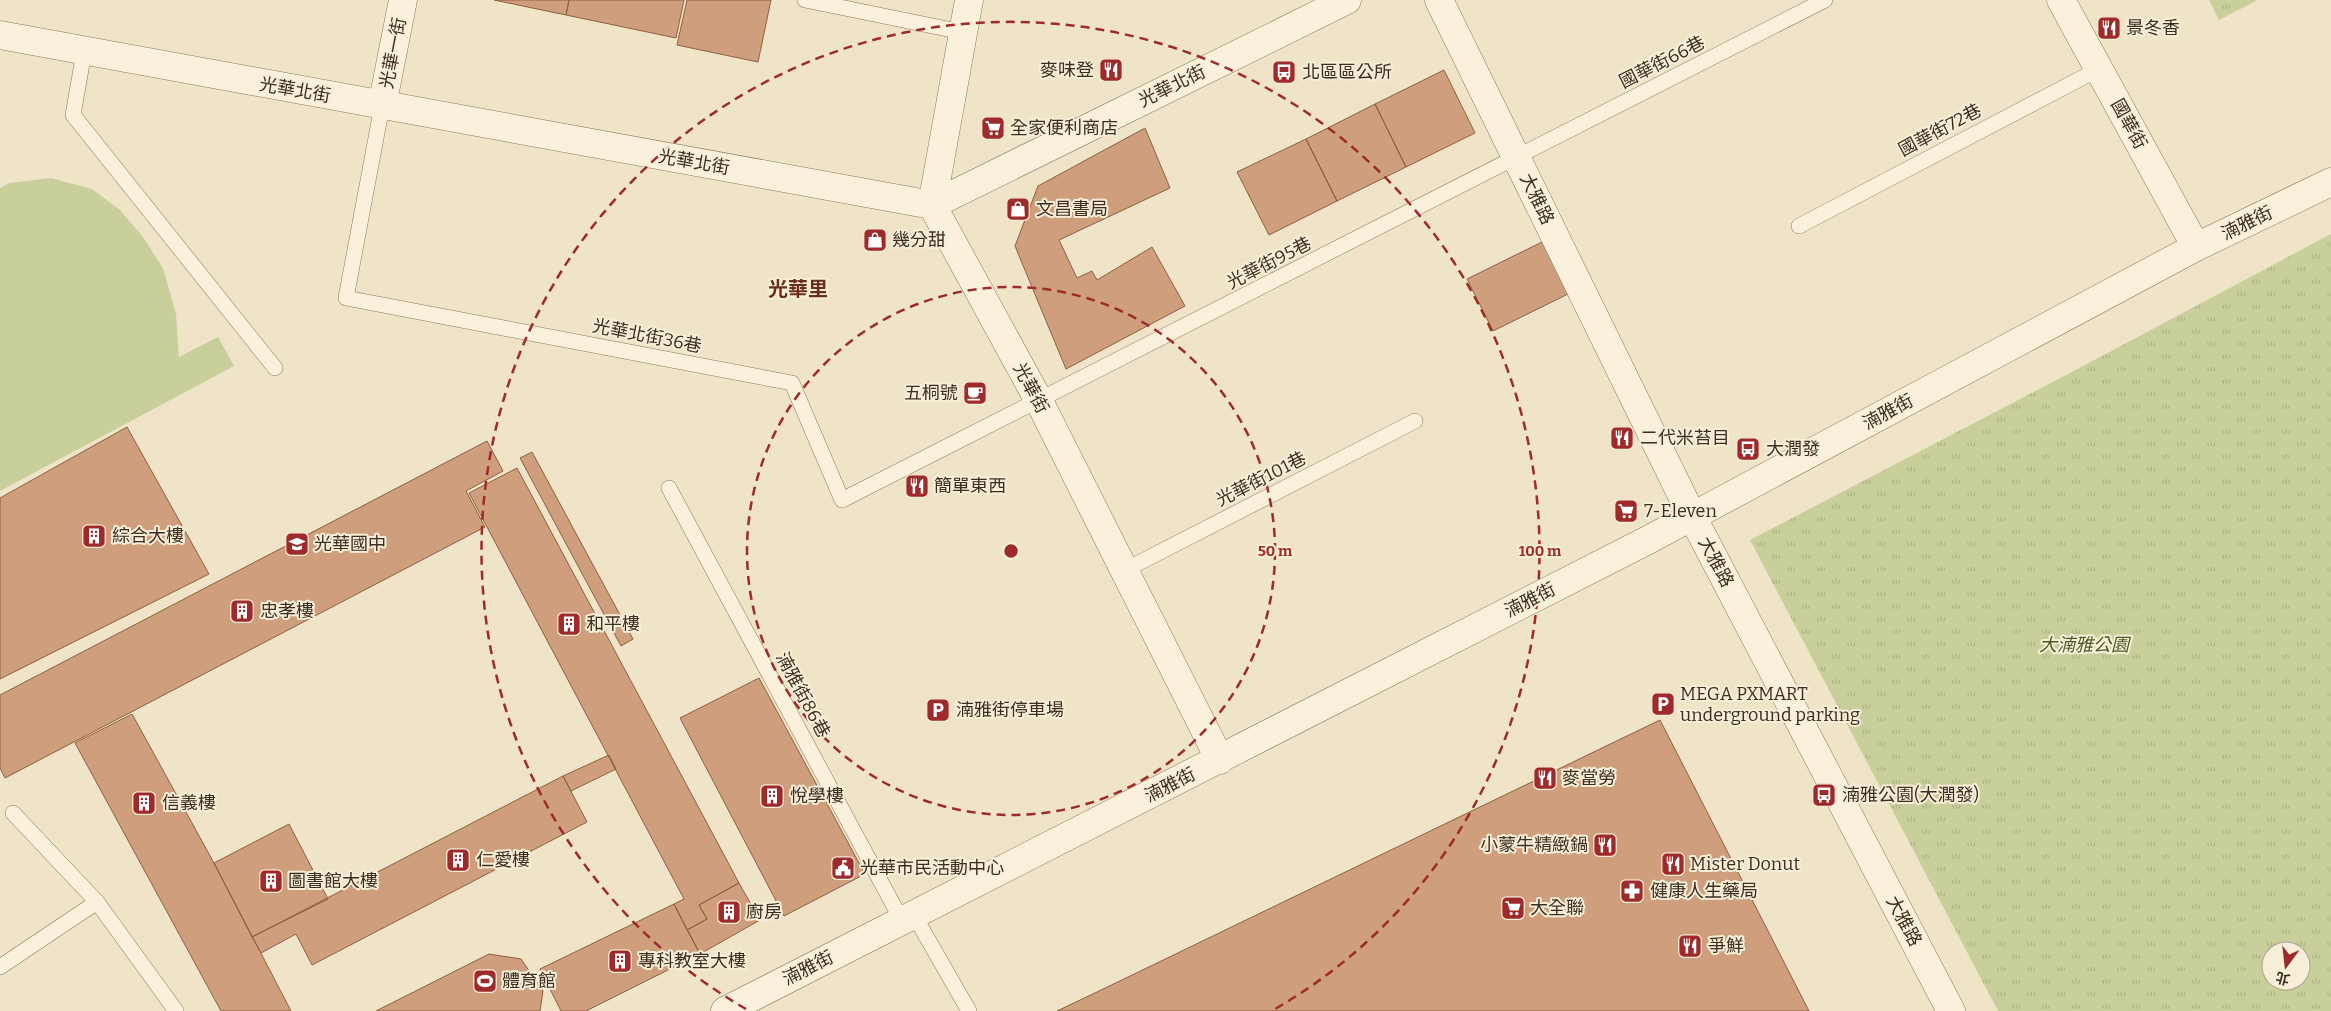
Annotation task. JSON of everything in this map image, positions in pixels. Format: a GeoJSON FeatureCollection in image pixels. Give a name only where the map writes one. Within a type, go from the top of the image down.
{"type":"FeatureCollection","features":[{"type":"Feature","properties":{"kind":"street","name":"光華一街"},"geometry":{"type":"LineString","coordinates":[[382,106],[403,0]]}},
{"type":"Feature","properties":{"kind":"street"},"geometry":{"type":"LineString","coordinates":[[932,205],[969,0]]}},
{"type":"Feature","properties":{"kind":"street","name":"光華北街"},"geometry":{"type":"LineString","coordinates":[[0,35],[84,52],[932,205],[1347,0]]}},
{"type":"Feature","properties":{"kind":"street","name":"大雅路"},"geometry":{"type":"LineString","coordinates":[[1439,0],[1692,516],[1951,1011]]}},
{"type":"Feature","properties":{"kind":"street","name":"國華街"},"geometry":{"type":"LineString","coordinates":[[2061,0],[2196,248]]}},
{"type":"Feature","properties":{"kind":"street","name":"湳雅街"},"geometry":{"type":"LineString","coordinates":[[725,1011],[1220,760],[1692,516],[2196,248],[2331,182]]}},
{"type":"Feature","properties":{"kind":"street","name":"光華街"},"geometry":{"type":"LineString","coordinates":[[932,205],[1039,401],[1220,760]]}},
{"type":"Feature","properties":{"kind":"lane"},"geometry":{"type":"LineString","coordinates":[[805,0],[962,32]]}},
{"type":"Feature","properties":{"kind":"lane","name":"國華街66巷"},"geometry":{"type":"LineString","coordinates":[[1516,157],[1805,4],[1825,0]]}},
{"type":"Feature","properties":{"kind":"lane"},"geometry":{"type":"LineString","coordinates":[[84,52],[73,115],[275,368]]}},
{"type":"Feature","properties":{"kind":"lane","name":"國華街72巷"},"geometry":{"type":"LineString","coordinates":[[1799,226],[2099,69]]}},
{"type":"Feature","properties":{"kind":"lane","name":"光華北街36巷"},"geometry":{"type":"LineString","coordinates":[[382,106],[346,298],[792,383],[842,500],[1039,401]]}},
{"type":"Feature","properties":{"kind":"lane","name":"光華街95巷"},"geometry":{"type":"LineString","coordinates":[[1039,401],[1516,157]]}},
{"type":"Feature","properties":{"kind":"lane","name":"光華街101巷"},"geometry":{"type":"LineString","coordinates":[[1124,570],[1415,421]]}},
{"type":"Feature","properties":{"kind":"lane","name":"湳雅街86巷"},"geometry":{"type":"LineString","coordinates":[[670,488],[908,918],[969,1011]]}},
{"type":"Feature","properties":{"kind":"lane"},"geometry":{"type":"LineString","coordinates":[[13,813],[97,902],[176,1011]]}},
{"type":"Feature","properties":{"kind":"lane"},"geometry":{"type":"LineString","coordinates":[[0,967],[97,902]]}},
{"type":"Feature","properties":{"kind":"green space"},"geometry":{"type":"Polygon","coordinates":[[[2209,0],[2255,0],[2256,1],[2219,20],[2209,0]]]}},
{"type":"Feature","properties":{"kind":"green space"},"geometry":{"type":"Polygon","coordinates":[[[51,178],[92,189],[120,210],[143,237],[163,268],[176,314],[179,357],[218,337],[234,366],[0,491],[0,188],[9,183],[51,178]]]}},
{"type":"Feature","properties":{"kind":"green space","name":"大湳雅公園"},"geometry":{"type":"Polygon","coordinates":[[[2331,234],[2331,1011],[1998,1011],[1750,540],[2331,234]]]}},
{"type":"Feature","properties":{"kind":"building"},"geometry":{"type":"Polygon","coordinates":[[[494,0],[569,0],[566,15],[494,0]]]}},
{"type":"Feature","properties":{"kind":"building"},"geometry":{"type":"Polygon","coordinates":[[[569,0],[684,0],[676,38],[566,15],[569,0]]]}},
{"type":"Feature","properties":{"kind":"building"},"geometry":{"type":"Polygon","coordinates":[[[687,0],[771,0],[758,62],[677,45],[687,0]]]}},
{"type":"Feature","properties":{"kind":"building"},"geometry":{"type":"Polygon","coordinates":[[[1444,70],[1475,133],[1406,167],[1375,104],[1444,70]]]}},
{"type":"Feature","properties":{"kind":"building"},"geometry":{"type":"Polygon","coordinates":[[[1375,104],[1406,167],[1337,201],[1306,139],[1375,104]]]}},
{"type":"Feature","properties":{"kind":"building"},"geometry":{"type":"Polygon","coordinates":[[[1145,128],[1170,188],[1059,240],[1077,278],[1092,271],[1097,280],[1152,247],[1185,306],[1066,369],[1015,246],[1038,186],[1145,128]]]}},
{"type":"Feature","properties":{"kind":"building"},"geometry":{"type":"Polygon","coordinates":[[[1306,139],[1337,201],[1269,235],[1237,172],[1306,139]]]}},
{"type":"Feature","properties":{"kind":"building"},"geometry":{"type":"Polygon","coordinates":[[[1542,242],[1568,294],[1493,331],[1467,279],[1542,242]]]}},
{"type":"Feature","properties":{"kind":"building","name":"綜合大樓"},"geometry":{"type":"Polygon","coordinates":[[[127,427],[209,574],[0,679],[0,498],[127,427]]]}},
{"type":"Feature","properties":{"kind":"building","name":"忠孝樓"},"geometry":{"type":"Polygon","coordinates":[[[487,441],[503,471],[466,491],[485,527],[5,778],[0,768],[0,695],[487,441]]]}},
{"type":"Feature","properties":{"kind":"building"},"geometry":{"type":"Polygon","coordinates":[[[532,452],[633,639],[621,646],[520,458],[532,452]]]}},
{"type":"Feature","properties":{"kind":"building","name":"和平樓"},"geometry":{"type":"Polygon","coordinates":[[[517,468],[739,883],[699,905],[707,919],[687,930],[674,904],[684,899],[469,493],[517,468]]]}},
{"type":"Feature","properties":{"kind":"building","name":"悅學樓"},"geometry":{"type":"Polygon","coordinates":[[[759,678],[865,874],[784,916],[680,718],[759,678]]]}},
{"type":"Feature","properties":{"kind":"building","name":"信義樓"},"geometry":{"type":"Polygon","coordinates":[[[132,714],[214,863],[291,1011],[221,1011],[75,743],[132,714]]]}},
{"type":"Feature","properties":{"kind":"building","name":"大全聯"},"geometry":{"type":"Polygon","coordinates":[[[1660,720],[1809,1011],[1057,1011],[1097,992],[1660,720]]]}},
{"type":"Feature","properties":{"kind":"building"},"geometry":{"type":"Polygon","coordinates":[[[609,755],[616,769],[571,791],[563,776],[609,755]]]}},
{"type":"Feature","properties":{"kind":"building","name":"仁愛樓"},"geometry":{"type":"Polygon","coordinates":[[[563,776],[587,822],[312,965],[296,934],[261,953],[252,937],[563,776]]]}},
{"type":"Feature","properties":{"kind":"building","name":"圖書館大樓"},"geometry":{"type":"Polygon","coordinates":[[[289,824],[328,899],[252,937],[214,863],[289,824]]]}},
{"type":"Feature","properties":{"kind":"building","name":"廚房"},"geometry":{"type":"Polygon","coordinates":[[[739,883],[760,920],[700,954],[687,930],[707,919],[699,905],[739,883]]]}},
{"type":"Feature","properties":{"kind":"building","name":"專科教室大樓"},"geometry":{"type":"Polygon","coordinates":[[[674,904],[700,954],[586,1011],[561,1011],[540,969],[674,904]]]}},
{"type":"Feature","properties":{"kind":"building","name":"體育館"},"geometry":{"type":"Polygon","coordinates":[[[489,954],[521,959],[543,991],[540,1011],[376,1011],[489,954]]]}},
{"type":"Feature","properties":{"kind":"place","name":"景冬香"},"geometry":{"type":"Point","coordinates":[2109,28]}},
{"type":"Feature","properties":{"kind":"place","name":"麥味登"},"geometry":{"type":"Point","coordinates":[1111,70]}},
{"type":"Feature","properties":{"kind":"place","name":"北區區公所"},"geometry":{"type":"Point","coordinates":[1284,72]}},
{"type":"Feature","properties":{"kind":"place","name":"全家便利商店"},"geometry":{"type":"Point","coordinates":[993,128]}},
{"type":"Feature","properties":{"kind":"place","name":"文昌書局"},"geometry":{"type":"Point","coordinates":[1018,209]}},
{"type":"Feature","properties":{"kind":"place","name":"幾分甜"},"geometry":{"type":"Point","coordinates":[875,240]}},
{"type":"Feature","properties":{"kind":"place","name":"五桐號"},"geometry":{"type":"Point","coordinates":[975,393]}},
{"type":"Feature","properties":{"kind":"place","name":"二代米苔目"},"geometry":{"type":"Point","coordinates":[1622,438]}},
{"type":"Feature","properties":{"kind":"place","name":"大潤發"},"geometry":{"type":"Point","coordinates":[1748,449]}},
{"type":"Feature","properties":{"kind":"place","name":"簡單東西"},"geometry":{"type":"Point","coordinates":[917,486]}},
{"type":"Feature","properties":{"kind":"place","name":"7-Eleven"},"geometry":{"type":"Point","coordinates":[1626,511]}},
{"type":"Feature","properties":{"kind":"place","name":"綜合大樓"},"geometry":{"type":"Point","coordinates":[94,536]}},
{"type":"Feature","properties":{"kind":"place","name":"光華國中"},"geometry":{"type":"Point","coordinates":[297,544]}},
{"type":"Feature","properties":{"kind":"place","name":"忠孝樓"},"geometry":{"type":"Point","coordinates":[242,611]}},
{"type":"Feature","properties":{"kind":"place","name":"和平樓"},"geometry":{"type":"Point","coordinates":[569,624]}},
{"type":"Feature","properties":{"kind":"place","name":"MEGA PXMART underground parking"},"geometry":{"type":"Point","coordinates":[1663,704]}},
{"type":"Feature","properties":{"kind":"place","name":"湳雅街停車場"},"geometry":{"type":"Point","coordinates":[938,710]}},
{"type":"Feature","properties":{"kind":"place","name":"麥當勞"},"geometry":{"type":"Point","coordinates":[1545,778]}},
{"type":"Feature","properties":{"kind":"place","name":"湳雅公園(大潤發)"},"geometry":{"type":"Point","coordinates":[1824,795]}},
{"type":"Feature","properties":{"kind":"place","name":"悅學樓"},"geometry":{"type":"Point","coordinates":[772,796]}},
{"type":"Feature","properties":{"kind":"place","name":"信義樓"},"geometry":{"type":"Point","coordinates":[144,803]}},
{"type":"Feature","properties":{"kind":"place","name":"小蒙牛精緻鍋"},"geometry":{"type":"Point","coordinates":[1605,845]}},
{"type":"Feature","properties":{"kind":"place","name":"仁愛樓"},"geometry":{"type":"Point","coordinates":[458,860]}},
{"type":"Feature","properties":{"kind":"place","name":"Mister Donut"},"geometry":{"type":"Point","coordinates":[1673,864]}},
{"type":"Feature","properties":{"kind":"place","name":"光華市民活動中心"},"geometry":{"type":"Point","coordinates":[843,868]}},
{"type":"Feature","properties":{"kind":"place","name":"圖書館大樓"},"geometry":{"type":"Point","coordinates":[271,881]}},
{"type":"Feature","properties":{"kind":"place","name":"健康人生藥局"},"geometry":{"type":"Point","coordinates":[1632,891]}},
{"type":"Feature","properties":{"kind":"place","name":"大全聯"},"geometry":{"type":"Point","coordinates":[1513,908]}},
{"type":"Feature","properties":{"kind":"place","name":"廚房"},"geometry":{"type":"Point","coordinates":[729,912]}},
{"type":"Feature","properties":{"kind":"place","name":"爭鮮"},"geometry":{"type":"Point","coordinates":[1690,946]}},
{"type":"Feature","properties":{"kind":"place","name":"專科教室大樓"},"geometry":{"type":"Point","coordinates":[620,961]}},
{"type":"Feature","properties":{"kind":"place","name":"體育館"},"geometry":{"type":"Point","coordinates":[485,981]}},
{"type":"Feature","properties":{"kind":"district","name":"光華里"},"geometry":{"type":"Point","coordinates":[798,289]}}]}
